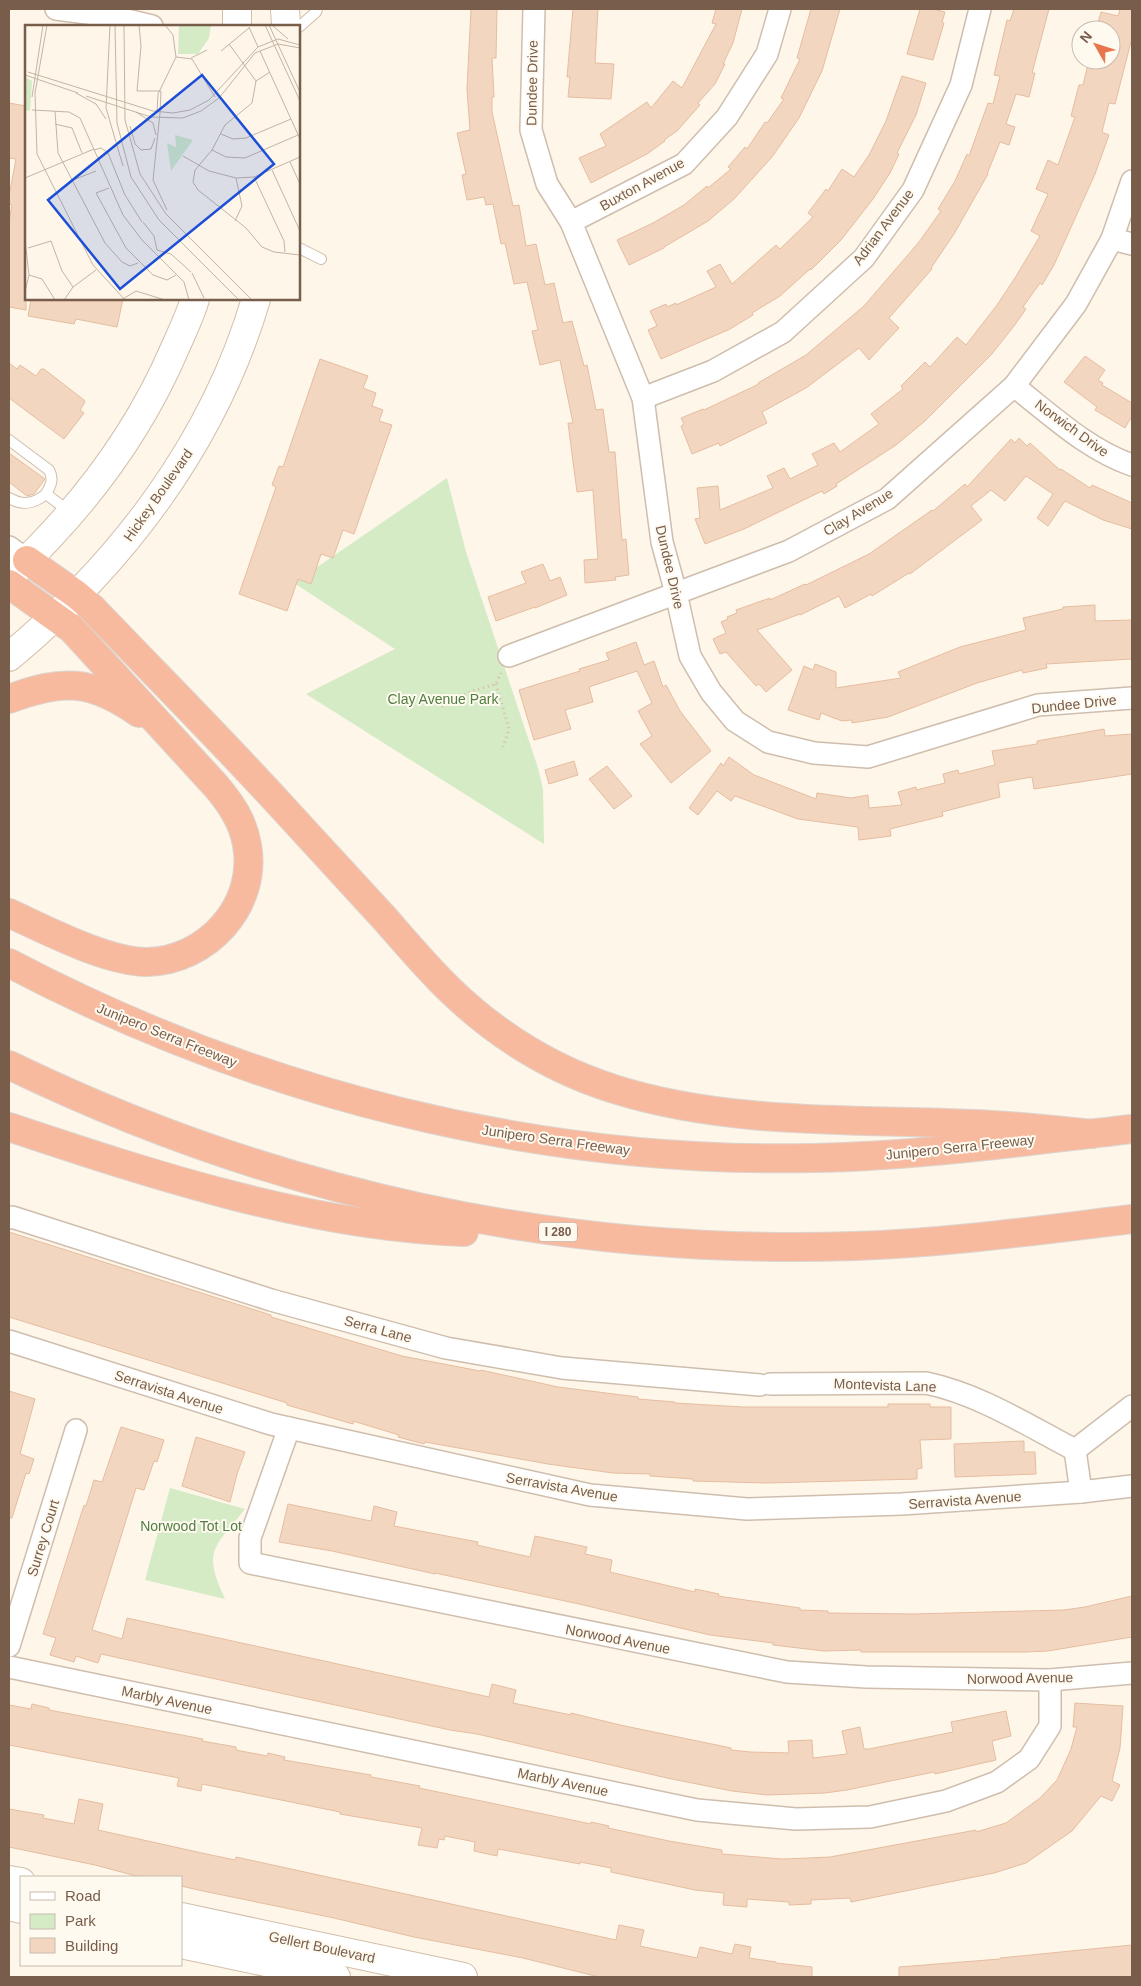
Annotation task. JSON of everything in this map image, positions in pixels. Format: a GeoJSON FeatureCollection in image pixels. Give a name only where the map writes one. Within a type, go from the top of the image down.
{"type":"FeatureCollection","features":[{"type":"Feature","properties":{"kind":"highway"},"geometry":{"type":"LineString","coordinates":[[15,562],[76,595],[93,609],[274,798],[447,987],[482,1018],[540,1057],[572,1073],[614,1089],[658,1100],[710,1109],[801,1118],[871,1122],[990,1124],[1092,1134]]}},
{"type":"Feature","properties":{"kind":"highway"},"geometry":{"type":"LineString","coordinates":[[9,584],[72,630],[123,683],[167,735],[228,800],[237,814],[243,829],[249,861],[244,893],[226,924],[198,948],[182,956],[164,960],[137,961],[112,956],[9,913]]}},
{"type":"Feature","properties":{"kind":"highway"},"geometry":{"type":"LineString","coordinates":[[9,699],[46,687],[66,685],[86,687],[101,691],[127,705],[167,735]]}},
{"type":"Feature","properties":{"kind":"highway","name":"Junipero Serra Freeway"},"geometry":{"type":"LineString","coordinates":[[9,963],[76,997],[150,1030],[262,1072],[377,1106],[455,1124],[533,1138],[653,1153],[812,1158],[932,1151],[1132,1129]]}},
{"type":"Feature","properties":{"kind":"highway","name":"I 280"},"geometry":{"type":"LineString","coordinates":[[9,1065],[79,1098],[153,1128],[229,1156],[295,1177],[422,1209],[499,1224],[579,1235],[658,1243],[728,1247],[857,1246],[938,1241],[1132,1219]]}},
{"type":"Feature","properties":{"kind":"highway"},"geometry":{"type":"LineString","coordinates":[[9,1127],[166,1177],[317,1215],[376,1224],[446,1231],[579,1235]]}},
{"type":"Feature","properties":{"kind":"main road"},"geometry":{"type":"LineString","coordinates":[[237,9],[237,25]]}},
{"type":"Feature","properties":{"kind":"main road"},"geometry":{"type":"LineString","coordinates":[[285,9],[286,25]]}},
{"type":"Feature","properties":{"kind":"main road"},"geometry":{"type":"LineString","coordinates":[[15,562],[72,513],[112,461],[145,409],[164,373],[195,300]]}},
{"type":"Feature","properties":{"kind":"main road","name":"Hickey Boulevard"},"geometry":{"type":"LineString","coordinates":[[9,657],[55,616],[100,570],[135,531],[178,469],[200,432],[220,391],[256,300]]}},
{"type":"Feature","properties":{"kind":"main road","name":"Gellert Boulevard"},"geometry":{"type":"LineString","coordinates":[[182,1917],[463,1977]]}},
{"type":"Feature","properties":{"kind":"main road","name":"Gellert Boulevard"},"geometry":{"type":"LineString","coordinates":[[182,1944],[336,1977]]}},
{"type":"Feature","properties":{"kind":"street"},"geometry":{"type":"LineString","coordinates":[[56,9],[112,12],[149,25]]}},
{"type":"Feature","properties":{"kind":"street","name":"Dundee Drive"},"geometry":{"type":"LineString","coordinates":[[534,9],[531,130],[546,184],[571,222],[643,398],[662,542],[690,656],[711,692],[735,721],[768,742],[814,753],[868,757],[1038,705],[1132,698]]}},
{"type":"Feature","properties":{"kind":"street","name":"Buxton Avenue"},"geometry":{"type":"LineString","coordinates":[[571,222],[684,164],[726,117],[767,54],[780,9]]}},
{"type":"Feature","properties":{"kind":"street","name":"Adrian Avenue"},"geometry":{"type":"LineString","coordinates":[[643,398],[713,371],[783,332],[864,258],[913,190],[961,85],[980,9]]}},
{"type":"Feature","properties":{"kind":"street","name":"Clay Avenue"},"geometry":{"type":"LineString","coordinates":[[509,656],[789,552],[887,499],[1014,386],[1122,242],[1132,181]]}},
{"type":"Feature","properties":{"kind":"street","name":"Norwich Drive"},"geometry":{"type":"LineString","coordinates":[[1014,386],[1067,428],[1112,458],[1132,465]]}},
{"type":"Feature","properties":{"kind":"street","name":"Serra Lane"},"geometry":{"type":"LineString","coordinates":[[9,1218],[12,1217],[271,1300],[446,1348],[562,1368],[765,1384]]}},
{"type":"Feature","properties":{"kind":"street","name":"Serravista Avenue"},"geometry":{"type":"LineString","coordinates":[[9,1341],[288,1428],[590,1495],[747,1509],[902,1504],[1082,1492],[1132,1486]]}},
{"type":"Feature","properties":{"kind":"street","name":"Montevista Lane"},"geometry":{"type":"LineString","coordinates":[[765,1384],[926,1383],[968,1396],[1075,1450]]}},
{"type":"Feature","properties":{"kind":"street"},"geometry":{"type":"LineString","coordinates":[[1082,1492],[1075,1450],[1132,1406]]}},
{"type":"Feature","properties":{"kind":"street","name":"Norwood Avenue"},"geometry":{"type":"LineString","coordinates":[[288,1428],[250,1538],[250,1563],[787,1672],[866,1677],[1050,1680],[1132,1672]]}},
{"type":"Feature","properties":{"kind":"street","name":"Surrey Court"},"geometry":{"type":"LineString","coordinates":[[9,1646],[76,1430]]}},
{"type":"Feature","properties":{"kind":"street","name":"Marbly Avenue"},"geometry":{"type":"LineString","coordinates":[[9,1667],[697,1810],[796,1819],[870,1816],[946,1800],[997,1782],[1029,1759],[1050,1726],[1050,1680]]}},
{"type":"Feature","properties":{"kind":"lane"},"geometry":{"type":"LineString","coordinates":[[300,27],[317,9]]}},
{"type":"Feature","properties":{"kind":"lane"},"geometry":{"type":"LineString","coordinates":[[300,248],[321,259]]}},
{"type":"Feature","properties":{"kind":"lane"},"geometry":{"type":"LineString","coordinates":[[9,440],[49,470],[52,476],[52,482],[46,494],[39,500],[30,504],[20,503],[9,498]]}},
{"type":"Feature","properties":{"kind":"lane"},"geometry":{"type":"LineString","coordinates":[[46,494],[72,513]]}},
{"type":"Feature","properties":{"kind":"path"},"geometry":{"type":"LineString","coordinates":[[503,747],[509,729],[496,684],[509,656]]}},
{"type":"Feature","properties":{"kind":"path"},"geometry":{"type":"LineString","coordinates":[[442,706],[472,691],[496,684]]}},
{"type":"Feature","properties":{"kind":"green space","name":"Clay Avenue Park"},"geometry":{"type":"Polygon","coordinates":[[[447,478],[466,552],[538,768],[543,789],[544,844],[306,694],[395,649],[294,583],[447,478]]]}},
{"type":"Feature","properties":{"kind":"green space","name":"Norwood Tot Lot"},"geometry":{"type":"Polygon","coordinates":[[[170,1488],[245,1509],[219,1542],[213,1559],[214,1570],[225,1599],[145,1580],[170,1488]]]}},
{"type":"Feature","properties":{"kind":"building"},"geometry":{"type":"Polygon","coordinates":[[[471,9],[497,9],[496,58],[492,58],[494,97],[492,97],[492,112],[513,206],[519,205],[526,246],[536,244],[545,285],[554,283],[563,323],[572,321],[584,366],[587,365],[596,410],[603,409],[609,452],[615,452],[622,540],[626,539],[629,575],[615,577],[616,580],[585,583],[584,560],[598,559],[593,490],[577,492],[568,423],[573,423],[560,360],[540,365],[532,331],[538,330],[527,282],[514,284],[505,243],[501,244],[493,204],[486,205],[484,197],[467,200],[462,175],[466,174],[457,133],[470,130],[467,89],[471,9]]]}},
{"type":"Feature","properties":{"kind":"building"},"geometry":{"type":"Polygon","coordinates":[[[573,9],[598,9],[595,63],[614,64],[611,99],[568,97],[570,77],[567,77],[573,9]]]}},
{"type":"Feature","properties":{"kind":"building"},"geometry":{"type":"Polygon","coordinates":[[[716,9],[742,9],[733,43],[723,64],[725,64],[715,84],[698,103],[700,105],[677,131],[647,154],[591,183],[579,158],[606,146],[600,134],[647,102],[651,108],[673,81],[682,88],[716,24],[712,23],[716,9]]]}},
{"type":"Feature","properties":{"kind":"building"},"geometry":{"type":"Polygon","coordinates":[[[811,9],[840,9],[822,71],[799,118],[772,157],[734,199],[708,221],[664,248],[629,265],[617,240],[653,223],[684,205],[707,186],[708,188],[731,169],[728,167],[745,147],[747,149],[765,122],[767,123],[784,99],[781,98],[800,59],[797,58],[811,9]]]}},
{"type":"Feature","properties":{"kind":"building"},"geometry":{"type":"Polygon","coordinates":[[[920,9],[933,9],[945,12],[942,22],[944,23],[933,60],[907,54],[920,9]]]}},
{"type":"Feature","properties":{"kind":"building"},"geometry":{"type":"Polygon","coordinates":[[[1014,9],[1049,9],[1032,73],[1035,73],[1029,97],[1016,94],[1006,124],[1015,127],[1009,145],[1000,142],[988,174],[932,269],[889,318],[899,328],[869,360],[859,348],[806,388],[762,412],[767,423],[720,446],[719,443],[692,454],[681,426],[684,424],[681,418],[704,410],[759,384],[806,355],[864,306],[919,242],[941,211],[938,209],[955,181],[967,154],[969,156],[988,103],[993,104],[1000,76],[994,75],[1007,20],[1010,21],[1014,9]]]}},
{"type":"Feature","properties":{"kind":"building"},"geometry":{"type":"Polygon","coordinates":[[[1120,9],[1132,9],[1132,38],[1115,104],[1109,103],[1102,132],[1109,135],[1095,174],[1054,265],[1042,285],[1040,283],[1023,307],[1026,309],[1014,326],[991,355],[925,421],[896,445],[836,484],[837,486],[824,494],[822,491],[744,529],[705,544],[695,519],[700,518],[697,488],[718,486],[720,510],[773,488],[767,476],[784,468],[790,479],[818,465],[812,454],[834,443],[840,452],[879,424],[871,414],[903,389],[901,386],[925,362],[930,367],[957,337],[966,345],[997,305],[1040,236],[1031,231],[1048,194],[1036,189],[1048,160],[1058,165],[1075,117],[1071,116],[1079,85],[1083,85],[1087,70],[1121,70],[1121,20],[1099,20],[1101,12],[1118,16],[1120,9]]]}},
{"type":"Feature","properties":{"kind":"building"},"geometry":{"type":"Polygon","coordinates":[[[902,76],[926,83],[916,115],[897,153],[899,154],[890,173],[873,199],[841,240],[811,270],[780,296],[752,313],[753,315],[730,329],[661,359],[648,330],[657,326],[650,311],[666,304],[667,307],[676,303],[676,305],[716,287],[707,271],[720,264],[732,284],[776,245],[780,249],[813,217],[808,213],[826,189],[828,191],[842,169],[854,177],[869,155],[886,121],[902,76]]]}},
{"type":"Feature","properties":{"kind":"building"},"geometry":{"type":"Polygon","coordinates":[[[9,103],[25,106],[26,310],[9,307],[9,222],[12,205],[9,204],[9,196],[16,159],[9,158],[9,103]]]}},
{"type":"Feature","properties":{"kind":"building"},"geometry":{"type":"Polygon","coordinates":[[[31,300],[123,300],[117,327],[76,319],[74,324],[28,316],[31,300]]]}},
{"type":"Feature","properties":{"kind":"building"},"geometry":{"type":"Polygon","coordinates":[[[1085,356],[1105,370],[1098,380],[1103,383],[1102,385],[1132,403],[1132,416],[1125,428],[1095,410],[1097,407],[1064,382],[1085,356]]]}},
{"type":"Feature","properties":{"kind":"building"},"geometry":{"type":"Polygon","coordinates":[[[320,359],[368,376],[363,388],[376,393],[372,406],[383,410],[379,421],[392,425],[354,534],[343,530],[333,558],[321,554],[311,584],[298,579],[287,611],[239,594],[276,487],[272,485],[279,466],[283,467],[320,359]]]}},
{"type":"Feature","properties":{"kind":"building"},"geometry":{"type":"Polygon","coordinates":[[[9,363],[17,369],[20,365],[36,376],[41,369],[44,369],[84,400],[85,402],[80,410],[84,413],[64,439],[9,398],[9,363]]]}},
{"type":"Feature","properties":{"kind":"building"},"geometry":{"type":"Polygon","coordinates":[[[1019,438],[1027,446],[1030,443],[1060,470],[1090,488],[1092,485],[1132,503],[1132,529],[1103,520],[1065,501],[1048,526],[1037,518],[1053,494],[1026,476],[1005,501],[991,490],[971,506],[982,520],[910,574],[872,596],[871,594],[845,608],[839,596],[800,615],[757,630],[792,670],[766,692],[759,684],[756,686],[726,652],[720,654],[713,639],[726,633],[721,622],[737,613],[736,610],[770,598],[770,600],[806,585],[869,554],[933,511],[965,484],[967,487],[1011,439],[1015,443],[1019,438]]]}},
{"type":"Feature","properties":{"kind":"building"},"geometry":{"type":"Polygon","coordinates":[[[9,453],[45,479],[34,494],[27,496],[9,482],[9,453]]]}},
{"type":"Feature","properties":{"kind":"building"},"geometry":{"type":"Polygon","coordinates":[[[543,564],[550,581],[560,577],[567,595],[496,621],[488,597],[526,583],[521,572],[543,564]]]}},
{"type":"Feature","properties":{"kind":"building"},"geometry":{"type":"Polygon","coordinates":[[[1095,605],[1095,621],[1132,620],[1132,659],[1046,664],[1047,668],[1023,673],[1022,670],[977,683],[888,717],[852,723],[852,720],[842,721],[821,713],[819,720],[788,710],[804,666],[813,670],[815,664],[836,672],[836,688],[901,678],[898,672],[960,647],[1026,630],[1023,618],[1063,609],[1063,607],[1095,605]]]}},
{"type":"Feature","properties":{"kind":"building"},"geometry":{"type":"Polygon","coordinates":[[[636,642],[644,665],[654,661],[663,687],[666,685],[680,711],[711,751],[671,783],[640,744],[652,736],[638,711],[652,703],[637,671],[589,687],[593,702],[565,710],[571,729],[534,740],[519,690],[609,660],[606,653],[636,642]]]}},
{"type":"Feature","properties":{"kind":"building"},"geometry":{"type":"Polygon","coordinates":[[[1104,729],[1105,736],[1132,734],[1132,774],[1034,789],[1032,777],[998,783],[1000,797],[942,812],[943,816],[890,829],[891,836],[859,840],[858,827],[798,819],[735,796],[731,801],[717,791],[698,815],[689,808],[721,763],[723,766],[729,757],[754,775],[816,799],[817,793],[851,798],[868,795],[869,808],[902,805],[898,792],[916,787],[916,790],[945,783],[943,774],[958,770],[959,774],[995,765],[992,751],[1037,744],[1037,741],[1104,729]]]}},
{"type":"Feature","properties":{"kind":"building"},"geometry":{"type":"Polygon","coordinates":[[[574,761],[578,775],[549,784],[545,770],[574,761]]]}},
{"type":"Feature","properties":{"kind":"building"},"geometry":{"type":"Polygon","coordinates":[[[607,766],[632,796],[614,809],[589,779],[607,766]]]}},
{"type":"Feature","properties":{"kind":"building"},"geometry":{"type":"Polygon","coordinates":[[[9,1232],[271,1315],[271,1317],[402,1356],[481,1370],[558,1387],[675,1403],[743,1407],[888,1407],[888,1404],[930,1404],[930,1407],[951,1407],[951,1439],[920,1440],[922,1468],[917,1469],[917,1479],[767,1483],[693,1481],[693,1479],[650,1476],[650,1474],[613,1473],[548,1464],[425,1442],[424,1444],[353,1421],[353,1424],[287,1405],[287,1403],[9,1317],[9,1232]]]}},
{"type":"Feature","properties":{"kind":"building"},"geometry":{"type":"Polygon","coordinates":[[[9,1391],[35,1399],[20,1454],[34,1459],[29,1474],[26,1473],[12,1518],[9,1518],[9,1391]]]}},
{"type":"Feature","properties":{"kind":"building"},"geometry":{"type":"Polygon","coordinates":[[[121,1427],[164,1440],[157,1462],[154,1461],[144,1490],[136,1488],[92,1630],[122,1639],[127,1618],[489,1697],[492,1684],[516,1690],[513,1703],[571,1715],[571,1713],[731,1748],[731,1750],[789,1753],[788,1741],[812,1740],[813,1758],[847,1754],[842,1731],[860,1727],[864,1749],[869,1749],[953,1732],[951,1722],[1006,1711],[1011,1736],[992,1741],[996,1760],[935,1774],[934,1772],[847,1790],[825,1793],[767,1795],[732,1791],[667,1778],[477,1734],[450,1730],[101,1654],[98,1663],[76,1656],[74,1662],[50,1655],[56,1638],[43,1634],[84,1505],[86,1506],[94,1480],[102,1482],[121,1427]]]}},
{"type":"Feature","properties":{"kind":"building"},"geometry":{"type":"Polygon","coordinates":[[[196,1437],[245,1452],[230,1502],[182,1486],[196,1437]]]}},
{"type":"Feature","properties":{"kind":"building"},"geometry":{"type":"Polygon","coordinates":[[[1024,1441],[1024,1452],[1035,1452],[1036,1474],[955,1477],[954,1444],[1024,1441]]]}},
{"type":"Feature","properties":{"kind":"building"},"geometry":{"type":"Polygon","coordinates":[[[288,1504],[371,1521],[374,1506],[397,1512],[394,1526],[478,1542],[477,1545],[530,1557],[535,1536],[587,1547],[585,1554],[612,1560],[610,1572],[695,1592],[695,1589],[719,1594],[718,1596],[800,1608],[800,1610],[828,1611],[828,1613],[913,1614],[1064,1610],[1132,1596],[1132,1637],[1048,1651],[1025,1652],[824,1651],[773,1645],[773,1643],[710,1635],[579,1604],[332,1551],[279,1542],[288,1504]]]}},
{"type":"Feature","properties":{"kind":"building"},"geometry":{"type":"Polygon","coordinates":[[[1075,1703],[1123,1706],[1120,1748],[1112,1781],[1120,1785],[1112,1801],[1101,1796],[1072,1831],[1026,1863],[994,1873],[851,1902],[850,1898],[811,1900],[811,1904],[789,1905],[789,1902],[747,1899],[747,1907],[723,1905],[724,1893],[695,1890],[611,1872],[611,1868],[580,1862],[580,1864],[498,1849],[497,1856],[474,1851],[475,1842],[445,1836],[444,1840],[439,1839],[437,1848],[418,1845],[422,1828],[340,1814],[340,1812],[202,1784],[201,1791],[177,1786],[179,1778],[9,1745],[9,1705],[31,1709],[32,1704],[49,1708],[49,1710],[203,1739],[202,1741],[236,1747],[236,1750],[267,1756],[268,1753],[285,1757],[284,1760],[371,1775],[371,1777],[420,1786],[419,1788],[591,1824],[591,1822],[609,1826],[608,1828],[669,1841],[722,1850],[722,1854],[782,1859],[808,1858],[830,1857],[976,1830],[976,1832],[1006,1823],[1040,1798],[1057,1780],[1071,1749],[1077,1727],[1073,1727],[1075,1703]]]}},
{"type":"Feature","properties":{"kind":"building"},"geometry":{"type":"Polygon","coordinates":[[[79,1799],[103,1804],[98,1830],[235,1860],[236,1857],[616,1940],[619,1925],[644,1930],[640,1946],[697,1958],[700,1947],[732,1954],[735,1944],[751,1947],[749,1958],[812,1967],[812,1977],[599,1977],[523,1958],[414,1937],[182,1886],[182,1876],[136,1876],[95,1865],[9,1847],[9,1809],[44,1815],[43,1818],[74,1824],[79,1799]]]}},
{"type":"Feature","properties":{"kind":"building"},"geometry":{"type":"Polygon","coordinates":[[[1132,1945],[1132,1977],[899,1977],[899,1967],[1000,1959],[1132,1945]]]}}]}
